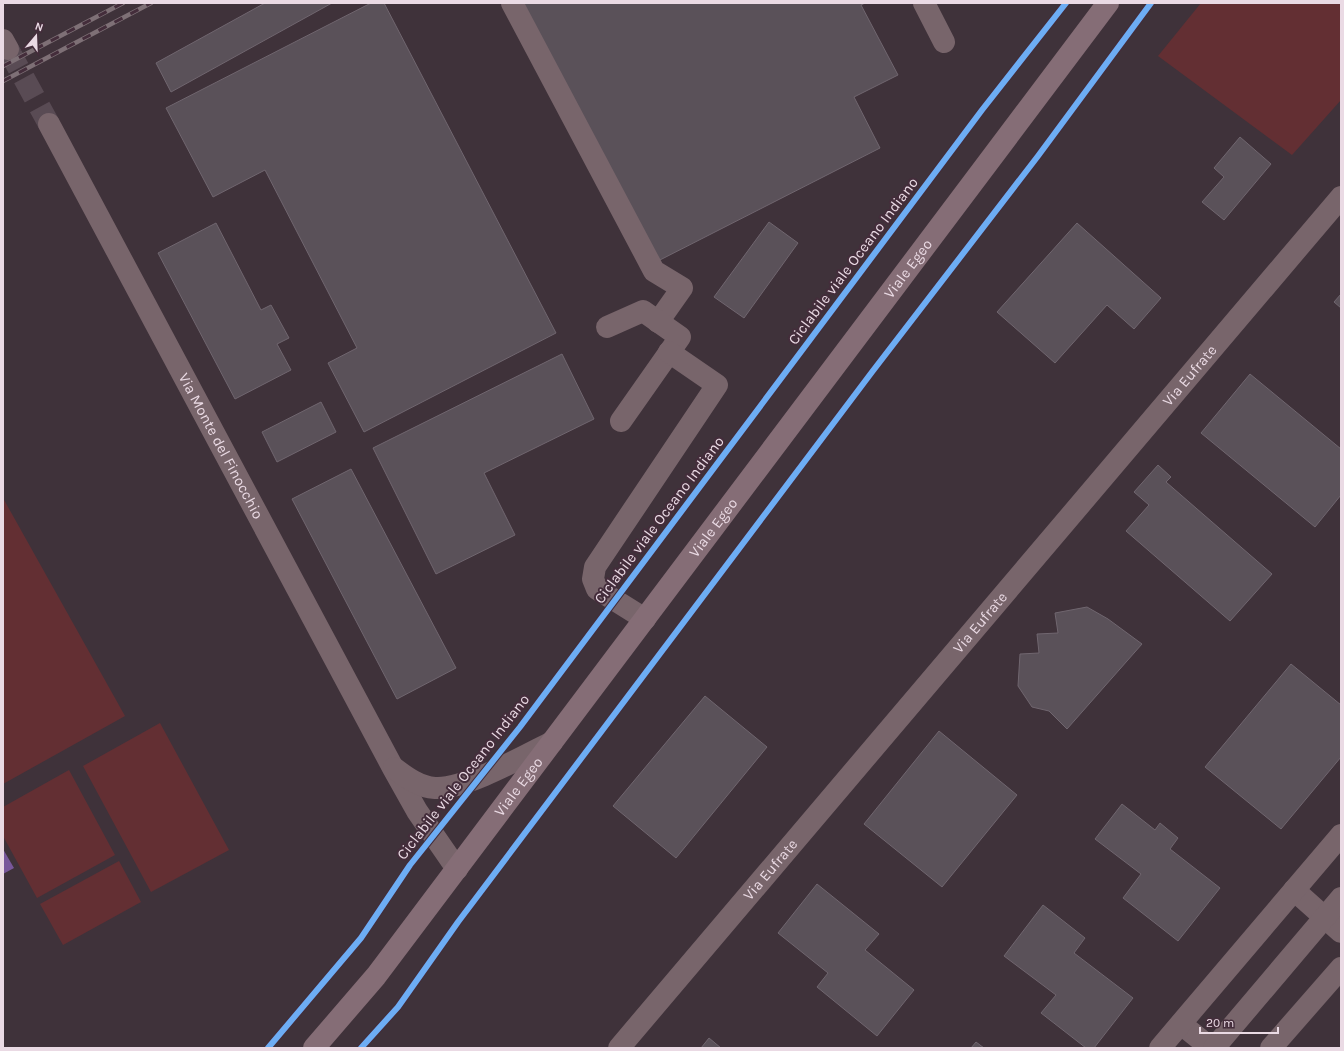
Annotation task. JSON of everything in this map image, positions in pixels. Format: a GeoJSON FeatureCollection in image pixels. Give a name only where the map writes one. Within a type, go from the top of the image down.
{"type":"FeatureCollection","features":[{"type":"Feature","properties":{"kind":"main road","name":"Viale Egeo"},"geometry":{"type":"LineString","coordinates":[[314,1048],[376,976],[1108,3]]}},
{"type":"Feature","properties":{"kind":"street"},"geometry":{"type":"LineString","coordinates":[[512,3],[654,271],[682,288],[658,322]]}},
{"type":"Feature","properties":{"kind":"street"},"geometry":{"type":"LineString","coordinates":[[924,3],[944,42]]}},
{"type":"Feature","properties":{"kind":"street","name":"Via Monte del Finocchio"},"geometry":{"type":"LineString","coordinates":[[49,124],[393,768],[417,811],[457,869]]}},
{"type":"Feature","properties":{"kind":"street","name":"Via Eufrate"},"geometry":{"type":"LineString","coordinates":[[619,1048],[1341,197]]}},
{"type":"Feature","properties":{"kind":"street"},"geometry":{"type":"LineString","coordinates":[[607,327],[643,311],[680,337],[621,420]]}},
{"type":"Feature","properties":{"kind":"street"},"geometry":{"type":"LineString","coordinates":[[645,619],[597,589],[593,579],[595,567],[717,384],[669,352]]}},
{"type":"Feature","properties":{"kind":"street","name":"Via Monte del Finocchio"},"geometry":{"type":"LineString","coordinates":[[393,768],[414,782],[433,788],[446,787],[487,774],[552,742]]}},
{"type":"Feature","properties":{"kind":"street"},"geometry":{"type":"LineString","coordinates":[[1160,1048],[1341,835]]}},
{"type":"Feature","properties":{"kind":"street"},"geometry":{"type":"LineString","coordinates":[[1294,890],[1341,932]]}},
{"type":"Feature","properties":{"kind":"street"},"geometry":{"type":"LineString","coordinates":[[1214,1048],[1341,898]]}},
{"type":"Feature","properties":{"kind":"street"},"geometry":{"type":"LineString","coordinates":[[1271,1048],[1341,968]]}},
{"type":"Feature","properties":{"kind":"street"},"geometry":{"type":"LineString","coordinates":[[1181,1024],[1211,1048]]}},
{"type":"Feature","properties":{"kind":"shaded area"},"geometry":{"type":"Polygon","coordinates":[[[1201,3],[1341,3],[1341,100],[1292,155],[1158,56],[1201,3]]]}},
{"type":"Feature","properties":{"kind":"shaded area"},"geometry":{"type":"Polygon","coordinates":[[[3,498],[125,716],[3,784],[3,498]]]}},
{"type":"Feature","properties":{"kind":"shaded area"},"geometry":{"type":"Polygon","coordinates":[[[160,723],[229,850],[151,892],[83,766],[160,723]]]}},
{"type":"Feature","properties":{"kind":"shaded area"},"geometry":{"type":"Polygon","coordinates":[[[69,770],[115,855],[37,898],[3,836],[3,807],[69,770]]]}},
{"type":"Feature","properties":{"kind":"shaded area"},"geometry":{"type":"Polygon","coordinates":[[[3,849],[14,868],[3,874],[3,849]]]}},
{"type":"Feature","properties":{"kind":"shaded area"},"geometry":{"type":"Polygon","coordinates":[[[119,861],[141,902],[63,945],[40,904],[119,861]]]}},
{"type":"Feature","properties":{"kind":"building"},"geometry":{"type":"Polygon","coordinates":[[[265,3],[332,3],[171,92],[156,63],[265,3]]]}},
{"type":"Feature","properties":{"kind":"building"},"geometry":{"type":"Polygon","coordinates":[[[371,3],[384,3],[556,333],[364,432],[328,363],[357,348],[265,170],[213,197],[166,108],[371,3]]]}},
{"type":"Feature","properties":{"kind":"building"},"geometry":{"type":"Polygon","coordinates":[[[521,3],[865,3],[861,5],[898,75],[854,97],[880,148],[654,263],[521,3]]]}},
{"type":"Feature","properties":{"kind":"building"},"geometry":{"type":"Polygon","coordinates":[[[1240,137],[1271,164],[1224,220],[1202,202],[1224,177],[1214,168],[1240,137]]]}},
{"type":"Feature","properties":{"kind":"building"},"geometry":{"type":"Polygon","coordinates":[[[769,222],[798,243],[744,318],[714,297],[769,222]]]}},
{"type":"Feature","properties":{"kind":"building"},"geometry":{"type":"Polygon","coordinates":[[[216,223],[261,310],[271,305],[289,338],[277,344],[291,370],[235,399],[158,253],[216,223]]]}},
{"type":"Feature","properties":{"kind":"building"},"geometry":{"type":"Polygon","coordinates":[[[1077,223],[1161,298],[1134,329],[1107,305],[1055,363],[997,312],[1077,223]]]}},
{"type":"Feature","properties":{"kind":"building"},"geometry":{"type":"Polygon","coordinates":[[[1341,294],[1341,308],[1334,302],[1341,294]]]}},
{"type":"Feature","properties":{"kind":"building"},"geometry":{"type":"Polygon","coordinates":[[[562,354],[594,419],[484,473],[515,535],[436,574],[373,448],[562,354]]]}},
{"type":"Feature","properties":{"kind":"building"},"geometry":{"type":"Polygon","coordinates":[[[1250,374],[1341,449],[1341,495],[1315,527],[1201,433],[1250,374]]]}},
{"type":"Feature","properties":{"kind":"building"},"geometry":{"type":"Polygon","coordinates":[[[321,402],[336,432],[277,462],[262,432],[321,402]]]}},
{"type":"Feature","properties":{"kind":"building"},"geometry":{"type":"Polygon","coordinates":[[[1158,465],[1171,477],[1166,482],[1272,574],[1230,621],[1126,531],[1149,505],[1134,492],[1158,465]]]}},
{"type":"Feature","properties":{"kind":"building"},"geometry":{"type":"Polygon","coordinates":[[[351,469],[456,668],[397,699],[292,499],[351,469]]]}},
{"type":"Feature","properties":{"kind":"building"},"geometry":{"type":"Polygon","coordinates":[[[1087,607],[1108,619],[1142,644],[1067,729],[1049,711],[1032,707],[1018,686],[1020,654],[1039,653],[1037,634],[1058,633],[1055,613],[1087,607]]]}},
{"type":"Feature","properties":{"kind":"building"},"geometry":{"type":"Polygon","coordinates":[[[1291,664],[1341,705],[1341,757],[1281,829],[1205,767],[1291,664]]]}},
{"type":"Feature","properties":{"kind":"building"},"geometry":{"type":"Polygon","coordinates":[[[705,696],[767,747],[676,858],[613,806],[705,696]]]}},
{"type":"Feature","properties":{"kind":"building"},"geometry":{"type":"Polygon","coordinates":[[[939,731],[1017,795],[942,887],[864,824],[939,731]]]}},
{"type":"Feature","properties":{"kind":"building"},"geometry":{"type":"Polygon","coordinates":[[[1122,804],[1155,830],[1160,823],[1178,838],[1170,849],[1220,888],[1178,941],[1123,898],[1141,874],[1095,839],[1122,804]]]}},
{"type":"Feature","properties":{"kind":"building"},"geometry":{"type":"Polygon","coordinates":[[[817,884],[879,934],[865,950],[914,990],[877,1036],[817,987],[828,973],[778,933],[817,884]]]}},
{"type":"Feature","properties":{"kind":"building"},"geometry":{"type":"Polygon","coordinates":[[[1043,905],[1085,938],[1074,953],[1133,998],[1094,1048],[1086,1048],[1041,1013],[1056,995],[1004,956],[1043,905]]]}},
{"type":"Feature","properties":{"kind":"building"},"geometry":{"type":"Polygon","coordinates":[[[709,1038],[721,1048],[701,1048],[709,1038]]]}},
{"type":"Feature","properties":{"kind":"building"},"geometry":{"type":"Polygon","coordinates":[[[976,1042],[984,1048],[971,1048],[976,1042]]]}},
{"type":"Feature","properties":{"kind":"tunnel"},"geometry":{"type":"LineString","coordinates":[[8,49],[49,124]]}},
{"type":"Feature","properties":{"kind":"railway"},"geometry":{"type":"LineString","coordinates":[[3,66],[123,3]]}},
{"type":"Feature","properties":{"kind":"railway"},"geometry":{"type":"LineString","coordinates":[[3,81],[151,3]]}},
{"type":"Feature","properties":{"kind":"cycle path","name":"Ciclabile viale Oceano Indiano"},"geometry":{"type":"LineString","coordinates":[[268,1048],[361,938],[410,865],[520,727],[982,110],[1066,3]]}},
{"type":"Feature","properties":{"kind":"cycle path"},"geometry":{"type":"LineString","coordinates":[[361,1048],[398,1007],[458,922],[872,372],[1038,156],[1151,3]]}}]}
